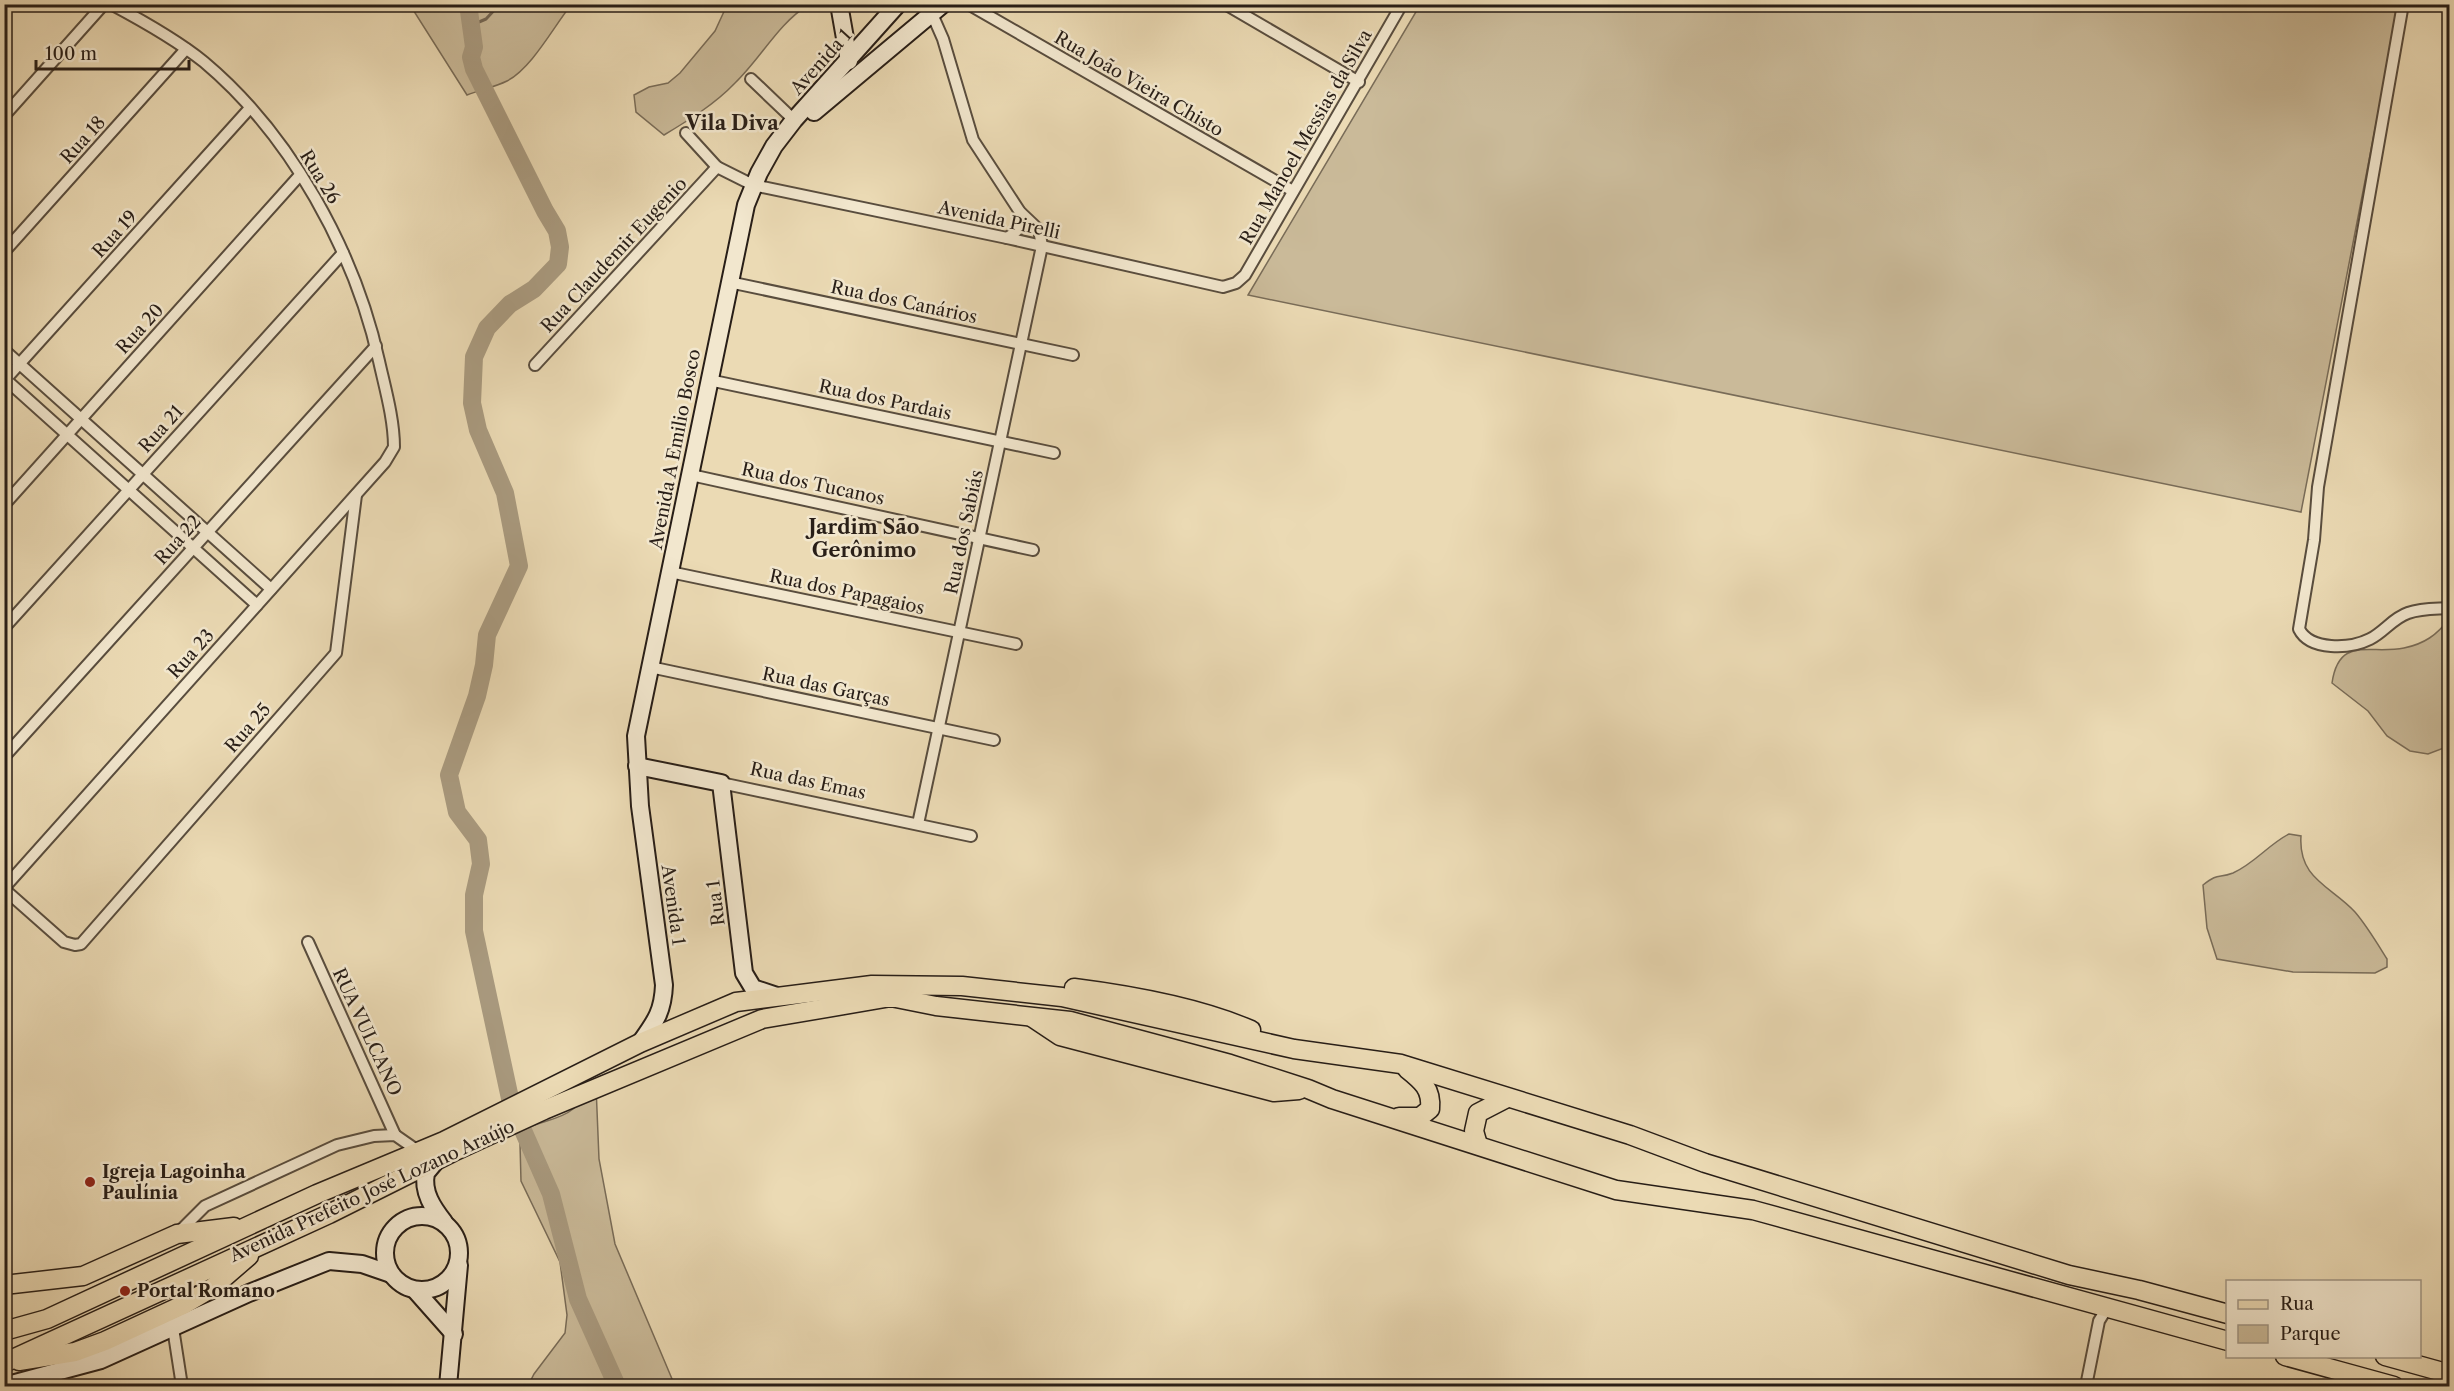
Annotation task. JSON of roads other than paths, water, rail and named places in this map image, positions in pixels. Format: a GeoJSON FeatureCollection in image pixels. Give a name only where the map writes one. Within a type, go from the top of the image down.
{"type":"FeatureCollection","features":[{"type":"Feature","properties":{"kind":"main road"},"geometry":{"type":"LineString","coordinates":[[839,4],[849,61]]}},
{"type":"Feature","properties":{"kind":"main road","name":"Avenida 1"},"geometry":{"type":"LineString","coordinates":[[774,146],[794,120],[898,4]]}},
{"type":"Feature","properties":{"kind":"main road"},"geometry":{"type":"LineString","coordinates":[[774,146],[934,8]]}},
{"type":"Feature","properties":{"kind":"main road","name":"Avenida A Emilio Bosco"},"geometry":{"type":"LineString","coordinates":[[637,766],[636,736],[746,205],[753,185],[774,146]]}},
{"type":"Feature","properties":{"kind":"main road","name":"Avenida 1"},"geometry":{"type":"LineString","coordinates":[[637,766],[640,806],[664,985],[664,1003],[657,1020],[640,1043]]}},
{"type":"Feature","properties":{"kind":"main road","name":"Rua das Emas"},"geometry":{"type":"LineString","coordinates":[[637,766],[721,783]]}},
{"type":"Feature","properties":{"kind":"main road","name":"Rua 1"},"geometry":{"type":"LineString","coordinates":[[721,783],[744,973],[753,988],[780,997]]}},
{"type":"Feature","properties":{"kind":"main road"},"geometry":{"type":"LineString","coordinates":[[540,1102],[640,1043],[736,1002],[872,985],[962,986],[1062,997],[1293,1048],[1401,1064],[1630,1135],[1716,1167],[2069,1275],[2139,1290],[2226,1313]]}},
{"type":"Feature","properties":{"kind":"main road"},"geometry":{"type":"LineString","coordinates":[[540,1102],[762,1019],[891,997],[936,1006],[1070,1021],[1230,1064],[1616,1190],[1753,1210],[2226,1340]]}},
{"type":"Feature","properties":{"kind":"main road"},"geometry":{"type":"LineString","coordinates":[[1394,1118],[1420,1116],[1430,1109],[1431,1096],[1424,1083],[1401,1064]]}},
{"type":"Feature","properties":{"kind":"main road"},"geometry":{"type":"LineString","coordinates":[[1478,1145],[1474,1123],[1478,1113],[1507,1098]]}},
{"type":"Feature","properties":{"kind":"main road","name":"Avenida Prefeito José Lozano Araújo"},"geometry":{"type":"LineString","coordinates":[[5,1362],[36,1360],[91,1347],[185,1304],[212,1288],[263,1244],[436,1161],[501,1121],[540,1102]]}},
{"type":"Feature","properties":{"kind":"main road","name":"Avenida Prefeito José Lozano Araújo"},"geometry":{"type":"LineString","coordinates":[[4,1331],[47,1319],[418,1150],[501,1121]]}},
{"type":"Feature","properties":{"kind":"main road"},"geometry":{"type":"LineString","coordinates":[[436,1161],[426,1173],[426,1192],[431,1204],[457,1241],[459,1261],[448,1386]]}},
{"type":"Feature","properties":{"kind":"main road"},"geometry":{"type":"LineString","coordinates":[[446,1225],[429,1216],[410,1218],[401,1222],[388,1237],[385,1246],[387,1265],[391,1274],[398,1281],[415,1290],[454,1334]]}},
{"type":"Feature","properties":{"kind":"main road"},"geometry":{"type":"LineString","coordinates":[[4,1285],[91,1274],[177,1234],[251,1225]]}},
{"type":"Feature","properties":{"kind":"main road"},"geometry":{"type":"LineString","coordinates":[[4,1386],[101,1360],[249,1293],[328,1261],[362,1264],[391,1274]]}},
{"type":"Feature","properties":{"kind":"main road"},"geometry":{"type":"LineString","coordinates":[[415,1290],[425,1290],[443,1284],[450,1278],[459,1261]]}},
{"type":"Feature","properties":{"kind":"main road"},"geometry":{"type":"LineString","coordinates":[[2292,1358],[2394,1386]]}},
{"type":"Feature","properties":{"kind":"main road"},"geometry":{"type":"LineString","coordinates":[[2392,1358],[2450,1374]]}},
{"type":"Feature","properties":{"kind":"street"},"geometry":{"type":"LineString","coordinates":[[4,116],[104,4]]}},
{"type":"Feature","properties":{"kind":"street","name":"Rua 26"},"geometry":{"type":"LineString","coordinates":[[111,4],[186,49],[221,77],[250,108],[300,175],[316,200],[357,285],[376,346],[394,438]]}},
{"type":"Feature","properties":{"kind":"street","name":"Rua João Vieira Chisto"},"geometry":{"type":"LineString","coordinates":[[968,4],[1293,191]]}},
{"type":"Feature","properties":{"kind":"street"},"geometry":{"type":"LineString","coordinates":[[1225,4],[1359,82]]}},
{"type":"Feature","properties":{"kind":"street","name":"Rua Manoel Messias da Silva"},"geometry":{"type":"LineString","coordinates":[[1236,283],[1245,275],[1359,82],[1402,4]]}},
{"type":"Feature","properties":{"kind":"street"},"geometry":{"type":"LineString","coordinates":[[2403,4],[2318,487],[2314,540],[2299,628],[2303,638],[2309,641],[2333,646],[2348,646],[2369,640],[2407,613],[2422,609],[2450,608]]}},
{"type":"Feature","properties":{"kind":"street"},"geometry":{"type":"LineString","coordinates":[[934,8],[973,140],[1020,212],[1039,230],[1042,246]]}},
{"type":"Feature","properties":{"kind":"street","name":"Rua 18"},"geometry":{"type":"LineString","coordinates":[[4,252],[186,49]]}},
{"type":"Feature","properties":{"kind":"street"},"geometry":{"type":"LineString","coordinates":[[751,79],[794,120]]}},
{"type":"Feature","properties":{"kind":"street","name":"Rua 19"},"geometry":{"type":"LineString","coordinates":[[5,379],[250,108]]}},
{"type":"Feature","properties":{"kind":"street"},"geometry":{"type":"LineString","coordinates":[[686,133],[717,167]]}},
{"type":"Feature","properties":{"kind":"street","name":"Avenida Pirelli"},"geometry":{"type":"LineString","coordinates":[[717,167],[753,185],[1007,238],[1216,287],[1236,283]]}},
{"type":"Feature","properties":{"kind":"street","name":"Rua Claudemir Eugenio"},"geometry":{"type":"LineString","coordinates":[[535,364],[717,167]]}},
{"type":"Feature","properties":{"kind":"street","name":"Rua 20"},"geometry":{"type":"LineString","coordinates":[[4,505],[300,175]]}},
{"type":"Feature","properties":{"kind":"street"},"geometry":{"type":"LineString","coordinates":[[1007,238],[1017,232],[1021,225],[1020,212]]}},
{"type":"Feature","properties":{"kind":"street","name":"Rua dos Sabiás"},"geometry":{"type":"LineString","coordinates":[[918,824],[1042,246]]}},
{"type":"Feature","properties":{"kind":"street","name":"Rua 21"},"geometry":{"type":"LineString","coordinates":[[4,628],[343,253]]}},
{"type":"Feature","properties":{"kind":"street","name":"Rua dos Canários"},"geometry":{"type":"LineString","coordinates":[[729,282],[1072,355]]}},
{"type":"Feature","properties":{"kind":"street","name":"Rua 22"},"geometry":{"type":"LineString","coordinates":[[4,757],[376,346]]}},
{"type":"Feature","properties":{"kind":"street"},"geometry":{"type":"LineString","coordinates":[[4,350],[272,589]]}},
{"type":"Feature","properties":{"kind":"street"},"geometry":{"type":"LineString","coordinates":[[5,379],[257,605]]}},
{"type":"Feature","properties":{"kind":"street","name":"Rua dos Pardais"},"geometry":{"type":"LineString","coordinates":[[709,380],[1054,453]]}},
{"type":"Feature","properties":{"kind":"street","name":"Rua 23"},"geometry":{"type":"LineString","coordinates":[[4,888],[356,495],[391,454],[394,438]]}},
{"type":"Feature","properties":{"kind":"street","name":"Rua dos Tucanos"},"geometry":{"type":"LineString","coordinates":[[691,475],[1033,550]]}},
{"type":"Feature","properties":{"kind":"street","name":"Rua 25"},"geometry":{"type":"LineString","coordinates":[[4,888],[64,942],[81,944],[336,652],[356,495]]}},
{"type":"Feature","properties":{"kind":"street","name":"Rua dos Papagaios"},"geometry":{"type":"LineString","coordinates":[[670,572],[1016,644]]}},
{"type":"Feature","properties":{"kind":"street","name":"Rua das Garças"},"geometry":{"type":"LineString","coordinates":[[650,667],[994,740]]}},
{"type":"Feature","properties":{"kind":"street","name":"Rua das Emas"},"geometry":{"type":"LineString","coordinates":[[721,783],[971,836]]}},
{"type":"Feature","properties":{"kind":"street","name":"RUA VULCANO"},"geometry":{"type":"LineString","coordinates":[[308,942],[395,1135]]}},
{"type":"Feature","properties":{"kind":"street"},"geometry":{"type":"LineString","coordinates":[[177,1234],[205,1206],[337,1145],[374,1136],[395,1135],[418,1150]]}},
{"type":"Feature","properties":{"kind":"street"},"geometry":{"type":"LineString","coordinates":[[2086,1386],[2099,1321],[2106,1308]]}},
{"type":"Feature","properties":{"kind":"street"},"geometry":{"type":"LineString","coordinates":[[172,1328],[182,1386]]}},
{"type":"Feature","properties":{"kind":"waterway"},"geometry":{"type":"LineString","coordinates":[[468,4],[474,47],[471,57],[474,69],[557,231],[560,247],[558,264],[534,289],[510,304],[487,328],[474,357],[472,403],[478,430],[505,493],[519,566],[487,635],[484,665],[477,696],[449,775],[457,812],[478,840],[481,864],[474,895],[474,931],[511,1103],[551,1194],[578,1299],[617,1386]]}},
{"type":"Feature","properties":{"kind":"waterway"},"geometry":{"type":"LineString","coordinates":[[472,25],[486,19],[500,4]]}},
{"type":"Feature","properties":{"kind":"place","name":"Igreja Lagoinha Paulínia"},"geometry":{"type":"Point","coordinates":[90,1182]}},
{"type":"Feature","properties":{"kind":"place","name":"Portal Romano"},"geometry":{"type":"Point","coordinates":[125,1291]}},
{"type":"Feature","properties":{"kind":"district","name":"Vila Diva"},"geometry":{"type":"Point","coordinates":[732,123]}},
{"type":"Feature","properties":{"kind":"district","name":"Jardim São Gerônimo"},"geometry":{"type":"Point","coordinates":[864,538]}}]}
